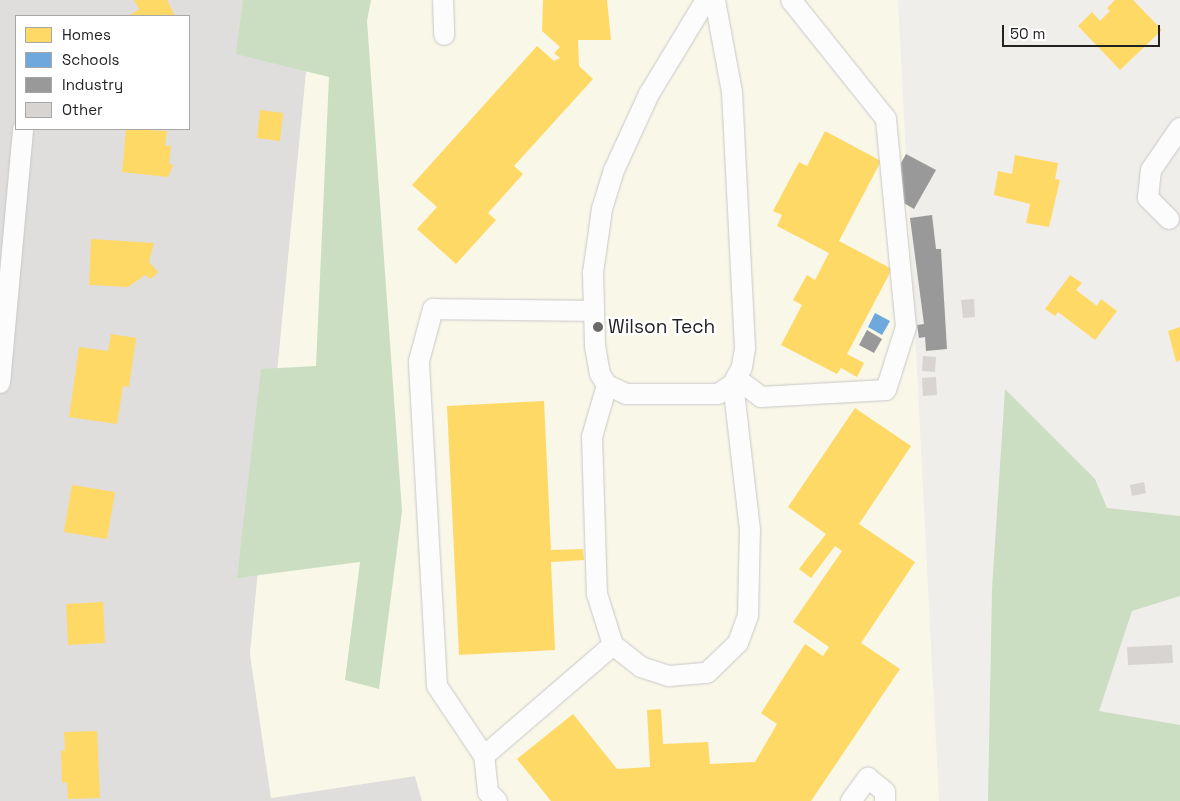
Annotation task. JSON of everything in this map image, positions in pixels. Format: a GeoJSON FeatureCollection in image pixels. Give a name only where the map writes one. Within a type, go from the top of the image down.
{"type":"FeatureCollection","features":[{"type":"Feature","properties":{"kind":"street"},"geometry":{"type":"LineString","coordinates":[[443,0],[444,36]]}},
{"type":"Feature","properties":{"kind":"street"},"geometry":{"type":"LineString","coordinates":[[706,0],[649,94],[614,170],[602,209],[595,255],[593,311],[600,374],[607,385],[626,394],[646,396],[718,394],[735,381]]}},
{"type":"Feature","properties":{"kind":"street"},"geometry":{"type":"LineString","coordinates":[[607,385],[592,437],[598,594],[613,645],[641,667],[669,676],[707,673],[738,643],[748,616],[750,530],[735,381],[745,348],[732,92],[715,0]]}},
{"type":"Feature","properties":{"kind":"street"},"geometry":{"type":"LineString","coordinates":[[735,381],[761,397],[886,390],[906,327],[886,119],[791,0]]}},
{"type":"Feature","properties":{"kind":"street"},"geometry":{"type":"LineString","coordinates":[[1169,219],[1148,198],[1151,170],[1180,128]]}},
{"type":"Feature","properties":{"kind":"street"},"geometry":{"type":"LineString","coordinates":[[0,383],[23,130]]}},
{"type":"Feature","properties":{"kind":"street"},"geometry":{"type":"LineString","coordinates":[[497,801],[488,792],[484,756],[437,686],[419,361],[433,309],[593,311]]}},
{"type":"Feature","properties":{"kind":"street"},"geometry":{"type":"LineString","coordinates":[[484,756],[613,645]]}},
{"type":"Feature","properties":{"kind":"street"},"geometry":{"type":"LineString","coordinates":[[851,801],[868,778],[885,792],[885,801]]}},
{"type":"Feature","properties":{"kind":"shaded area"},"geometry":{"type":"Polygon","coordinates":[[[0,0],[313,0],[250,654],[271,798],[415,776],[422,801],[0,801],[0,0]]]}},
{"type":"Feature","properties":{"kind":"shaded area","name":"Wilson Tech"},"geometry":{"type":"Polygon","coordinates":[[[313,0],[898,0],[939,801],[422,801],[415,776],[271,798],[250,654],[313,0]]]}},
{"type":"Feature","properties":{"kind":"green space"},"geometry":{"type":"Polygon","coordinates":[[[243,0],[371,0],[367,21],[402,511],[379,689],[345,680],[360,562],[237,578],[261,369],[316,366],[329,77],[236,54],[243,0]]]}},
{"type":"Feature","properties":{"kind":"green space"},"geometry":{"type":"Polygon","coordinates":[[[1005,389],[1095,479],[1107,508],[1180,516],[1180,596],[1132,611],[1099,711],[1180,725],[1180,801],[988,801],[992,589],[1005,389]]]}},
{"type":"Feature","properties":{"kind":"building: Homes"},"geometry":{"type":"Polygon","coordinates":[[[134,0],[167,0],[174,15],[130,15],[139,9],[134,0]]]}},
{"type":"Feature","properties":{"kind":"building: Homes"},"geometry":{"type":"Polygon","coordinates":[[[543,0],[607,0],[611,40],[578,40],[579,66],[593,79],[514,166],[523,174],[488,213],[496,220],[456,264],[417,229],[437,207],[412,185],[537,46],[554,61],[560,58],[554,53],[560,47],[542,31],[543,0]]]}},
{"type":"Feature","properties":{"kind":"building: Homes"},"geometry":{"type":"Polygon","coordinates":[[[1115,0],[1133,0],[1162,30],[1120,70],[1078,26],[1092,12],[1100,21],[1110,11],[1107,8],[1115,0]]]}},
{"type":"Feature","properties":{"kind":"building: Homes"},"geometry":{"type":"Polygon","coordinates":[[[260,110],[283,113],[280,141],[257,138],[260,110]]]}},
{"type":"Feature","properties":{"kind":"building: Homes"},"geometry":{"type":"Polygon","coordinates":[[[126,130],[167,131],[165,146],[171,146],[169,164],[173,165],[168,177],[122,172],[126,130]]]}},
{"type":"Feature","properties":{"kind":"building: Homes"},"geometry":{"type":"Polygon","coordinates":[[[825,131],[881,161],[839,241],[892,269],[847,354],[864,363],[857,377],[841,368],[837,374],[781,345],[802,305],[793,300],[807,275],[815,280],[829,253],[777,226],[782,215],[773,211],[799,162],[807,166],[825,131]]]}},
{"type":"Feature","properties":{"kind":"building: Homes"},"geometry":{"type":"Polygon","coordinates":[[[1015,155],[1058,163],[1055,179],[1060,180],[1049,227],[1026,223],[1030,204],[994,195],[998,171],[1012,174],[1015,155]]]}},
{"type":"Feature","properties":{"kind":"building: Homes"},"geometry":{"type":"Polygon","coordinates":[[[91,239],[154,243],[149,262],[158,272],[151,279],[145,275],[128,287],[89,285],[91,239]]]}},
{"type":"Feature","properties":{"kind":"building: Homes"},"geometry":{"type":"Polygon","coordinates":[[[1070,275],[1082,283],[1076,290],[1097,306],[1101,299],[1117,311],[1095,340],[1058,312],[1055,316],[1045,309],[1070,275]]]}},
{"type":"Feature","properties":{"kind":"building: Homes"},"geometry":{"type":"Polygon","coordinates":[[[1180,327],[1180,360],[1176,362],[1168,331],[1180,327]]]}},
{"type":"Feature","properties":{"kind":"building: Homes"},"geometry":{"type":"Polygon","coordinates":[[[111,334],[136,338],[129,387],[123,386],[117,424],[69,417],[79,347],[108,351],[111,334]]]}},
{"type":"Feature","properties":{"kind":"building: Homes"},"geometry":{"type":"Polygon","coordinates":[[[544,401],[551,550],[583,549],[584,560],[551,562],[555,650],[459,655],[447,406],[544,401]]]}},
{"type":"Feature","properties":{"kind":"building: Homes"},"geometry":{"type":"Polygon","coordinates":[[[855,408],[911,446],[859,524],[915,562],[861,643],[900,669],[811,801],[551,801],[517,759],[573,714],[617,769],[650,767],[647,710],[661,709],[663,744],[708,742],[710,764],[755,762],[777,724],[761,713],[805,644],[823,656],[829,647],[793,622],[842,551],[835,546],[811,578],[799,569],[826,534],[788,507],[855,408]]]}},
{"type":"Feature","properties":{"kind":"building: Homes"},"geometry":{"type":"Polygon","coordinates":[[[72,485],[115,492],[107,539],[64,532],[72,485]]]}},
{"type":"Feature","properties":{"kind":"building: Homes"},"geometry":{"type":"Polygon","coordinates":[[[103,602],[105,643],[68,645],[66,604],[103,602]]]}},
{"type":"Feature","properties":{"kind":"building: Homes"},"geometry":{"type":"Polygon","coordinates":[[[97,731],[100,798],[68,799],[67,782],[62,783],[61,751],[65,750],[64,732],[97,731]]]}},
{"type":"Feature","properties":{"kind":"building: Schools"},"geometry":{"type":"Polygon","coordinates":[[[875,313],[890,321],[882,335],[868,327],[875,313]]]}},
{"type":"Feature","properties":{"kind":"building: Industry"},"geometry":{"type":"Polygon","coordinates":[[[906,154],[936,170],[914,209],[885,192],[906,154]]]}},
{"type":"Feature","properties":{"kind":"building: Industry"},"geometry":{"type":"Polygon","coordinates":[[[932,215],[936,249],[941,249],[947,349],[926,351],[925,337],[919,338],[917,325],[924,324],[910,218],[932,215]]]}},
{"type":"Feature","properties":{"kind":"building: Industry"},"geometry":{"type":"Polygon","coordinates":[[[867,330],[882,339],[874,353],[859,345],[867,330]]]}},
{"type":"Feature","properties":{"kind":"building: Other"},"geometry":{"type":"Polygon","coordinates":[[[974,299],[975,317],[963,318],[961,300],[974,299]]]}},
{"type":"Feature","properties":{"kind":"building: Other"},"geometry":{"type":"Polygon","coordinates":[[[923,356],[936,357],[935,372],[922,371],[923,356]]]}},
{"type":"Feature","properties":{"kind":"building: Other"},"geometry":{"type":"Polygon","coordinates":[[[936,377],[937,395],[923,396],[922,378],[936,377]]]}},
{"type":"Feature","properties":{"kind":"building: Other"},"geometry":{"type":"Polygon","coordinates":[[[1144,482],[1146,493],[1132,496],[1130,485],[1144,482]]]}},
{"type":"Feature","properties":{"kind":"building: Other"},"geometry":{"type":"Polygon","coordinates":[[[1172,645],[1173,663],[1128,665],[1127,647],[1172,645]]]}},
{"type":"Feature","properties":{"kind":"place","name":"Wilson Tech"},"geometry":{"type":"Point","coordinates":[598,327]}}]}
